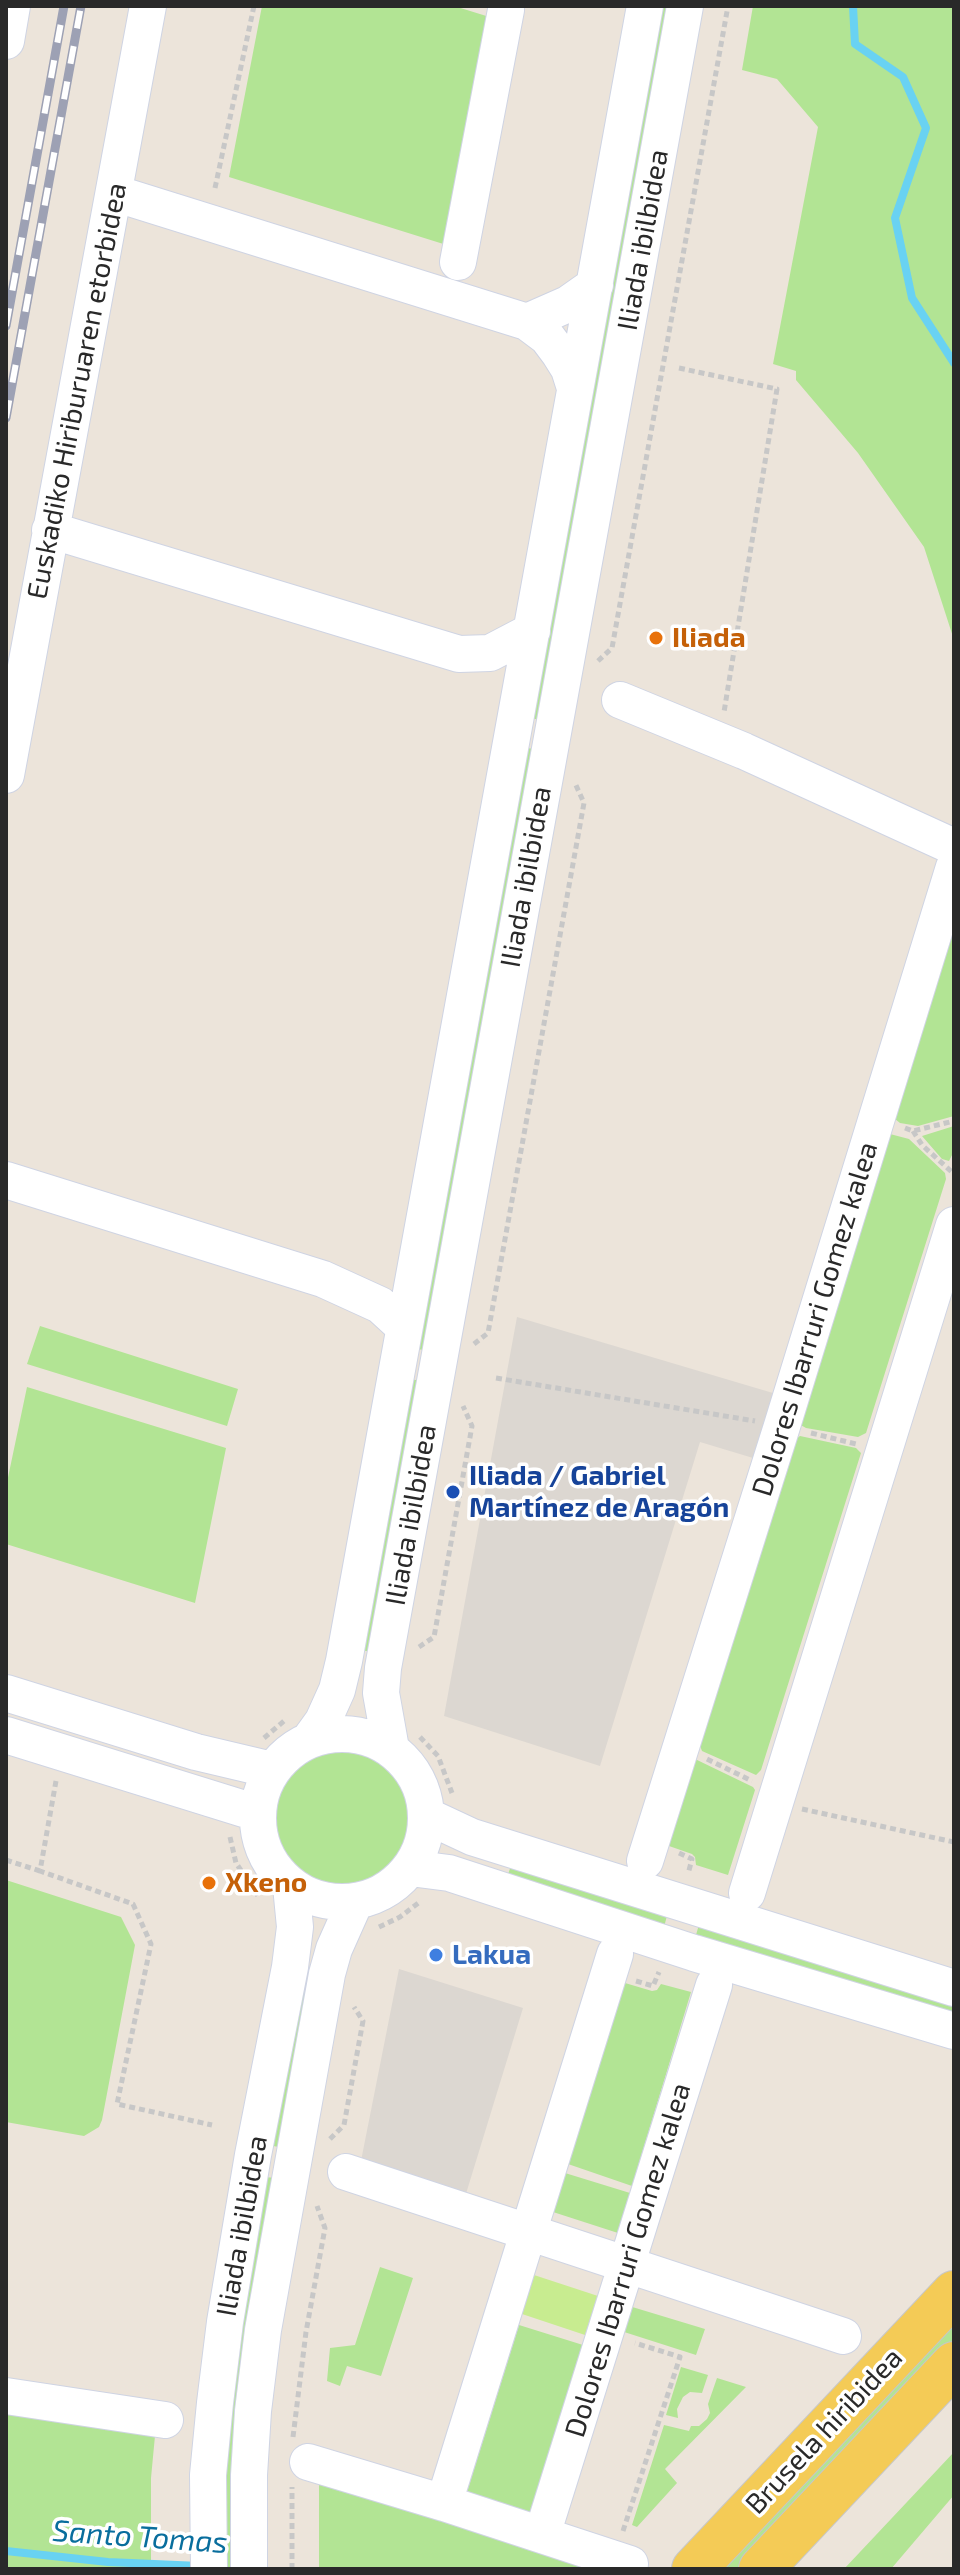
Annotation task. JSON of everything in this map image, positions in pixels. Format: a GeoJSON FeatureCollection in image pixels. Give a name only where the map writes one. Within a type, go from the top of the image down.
{"type":"FeatureCollection","features":[{"type":"Feature","properties":{"kind":"main road","name":"Brusela hiribidea"},"geometry":{"type":"LineString","coordinates":[[694,2569],[954,2293]]}},
{"type":"Feature","properties":{"kind":"main road","name":"Brusela hiribidea"},"geometry":{"type":"LineString","coordinates":[[761,2569],[954,2364]]}},
{"type":"Feature","properties":{"kind":"street"},"geometry":{"type":"LineString","coordinates":[[6,41],[12,6]]}},
{"type":"Feature","properties":{"kind":"street","name":"Euskadiko Hiriburuaren etorbidea"},"geometry":{"type":"LineString","coordinates":[[6,775],[148,6]]}},
{"type":"Feature","properties":{"kind":"street","name":"Iliada ibilbidea"},"geometry":{"type":"LineString","coordinates":[[310,1739],[323,1721],[337,1690],[344,1661],[645,6]]}},
{"type":"Feature","properties":{"kind":"street","name":"Iliada ibilbidea"},"geometry":{"type":"LineString","coordinates":[[403,1741],[381,1693],[383,1668],[685,6]]}},
{"type":"Feature","properties":{"kind":"street"},"geometry":{"type":"LineString","coordinates":[[458,262],[501,7]]}},
{"type":"Feature","properties":{"kind":"street"},"geometry":{"type":"LineString","coordinates":[[114,193],[527,322],[553,345],[569,369],[575,388]]}},
{"type":"Feature","properties":{"kind":"street"},"geometry":{"type":"LineString","coordinates":[[527,322],[568,304],[595,285]]}},
{"type":"Feature","properties":{"kind":"street"},"geometry":{"type":"LineString","coordinates":[[50,530],[459,654],[490,653],[532,631]]}},
{"type":"Feature","properties":{"kind":"street"},"geometry":{"type":"LineString","coordinates":[[620,700],[720,741],[954,847]]}},
{"type":"Feature","properties":{"kind":"street","name":"Dolores Ibarruri Gomez kalea"},"geometry":{"type":"LineString","coordinates":[[645,1861],[954,867]]}},
{"type":"Feature","properties":{"kind":"street"},"geometry":{"type":"LineString","coordinates":[[6,1180],[323,1279],[380,1305],[404,1327]]}},
{"type":"Feature","properties":{"kind":"street"},"geometry":{"type":"LineString","coordinates":[[747,1893],[954,1225]]}},
{"type":"Feature","properties":{"kind":"street"},"geometry":{"type":"LineString","coordinates":[[6,1693],[196,1752],[272,1770]]}},
{"type":"Feature","properties":{"kind":"street"},"geometry":{"type":"LineString","coordinates":[[6,1735],[257,1813]]}},
{"type":"Feature","properties":{"kind":"street"},"geometry":{"type":"LineString","coordinates":[[954,1988],[442,1823],[406,1762],[403,1741],[360,1735],[326,1735],[310,1739],[289,1752],[272,1770],[262,1790],[257,1813],[265,1854],[291,1886],[311,1897],[367,1914],[386,1890],[427,1870],[954,2031]]}},
{"type":"Feature","properties":{"kind":"street"},"geometry":{"type":"LineString","coordinates":[[427,1870],[422,1843],[442,1823]]}},
{"type":"Feature","properties":{"kind":"street","name":"Iliada ibilbidea"},"geometry":{"type":"LineString","coordinates":[[209,2569],[208,2475],[225,2322],[253,2155],[290,1967],[295,1927],[291,1886]]}},
{"type":"Feature","properties":{"kind":"street","name":"Iliada ibilbidea"},"geometry":{"type":"LineString","coordinates":[[249,2569],[249,2475],[263,2330],[327,1974],[334,1949],[367,1914]]}},
{"type":"Feature","properties":{"kind":"street"},"geometry":{"type":"LineString","coordinates":[[444,2503],[615,1954]]}},
{"type":"Feature","properties":{"kind":"street","name":"Dolores Ibarruri Gomez kalea"},"geometry":{"type":"LineString","coordinates":[[542,2535],[714,1985]]}},
{"type":"Feature","properties":{"kind":"street"},"geometry":{"type":"LineString","coordinates":[[346,2172],[843,2336]]}},
{"type":"Feature","properties":{"kind":"street"},"geometry":{"type":"LineString","coordinates":[[6,2396],[165,2420]]}},
{"type":"Feature","properties":{"kind":"street"},"geometry":{"type":"LineString","coordinates":[[297,2462],[444,2503],[622,2561]]}},
{"type":"Feature","properties":{"kind":"path"},"geometry":{"type":"LineString","coordinates":[[215,188],[254,6]]}},
{"type":"Feature","properties":{"kind":"path"},"geometry":{"type":"LineString","coordinates":[[594,665],[612,648],[728,6]]}},
{"type":"Feature","properties":{"kind":"path"},"geometry":{"type":"LineString","coordinates":[[679,368],[777,389],[720,741]]}},
{"type":"Feature","properties":{"kind":"path"},"geometry":{"type":"LineString","coordinates":[[471,1346],[488,1333],[584,803],[574,780]]}},
{"type":"Feature","properties":{"kind":"path"},"geometry":{"type":"LineString","coordinates":[[877,1119],[913,1131],[954,1121]]}},
{"type":"Feature","properties":{"kind":"path"},"geometry":{"type":"LineString","coordinates":[[913,1131],[922,1145],[954,1174]]}},
{"type":"Feature","properties":{"kind":"path"},"geometry":{"type":"LineString","coordinates":[[496,1378],[782,1426],[884,1451]]}},
{"type":"Feature","properties":{"kind":"path"},"geometry":{"type":"LineString","coordinates":[[409,1654],[434,1637],[472,1426],[461,1401]]}},
{"type":"Feature","properties":{"kind":"path"},"geometry":{"type":"LineString","coordinates":[[403,1741],[438,1756],[452,1794],[442,1823]]}},
{"type":"Feature","properties":{"kind":"path"},"geometry":{"type":"LineString","coordinates":[[680,1746],[776,1799],[954,1842]]}},
{"type":"Feature","properties":{"kind":"path"},"geometry":{"type":"LineString","coordinates":[[40,1871],[56,1780]]}},
{"type":"Feature","properties":{"kind":"path"},"geometry":{"type":"LineString","coordinates":[[6,1860],[133,1904],[151,1944],[117,2104],[212,2125]]}},
{"type":"Feature","properties":{"kind":"path"},"geometry":{"type":"LineString","coordinates":[[367,1914],[414,1907],[433,1889],[427,1870]]}},
{"type":"Feature","properties":{"kind":"path"},"geometry":{"type":"LineString","coordinates":[[326,2142],[344,2125],[363,2021],[346,1996]]}},
{"type":"Feature","properties":{"kind":"path"},"geometry":{"type":"LineString","coordinates":[[292,2569],[306,2332],[325,2228],[316,2201]]}},
{"type":"Feature","properties":{"kind":"path"},"geometry":{"type":"LineString","coordinates":[[605,2333],[680,2357],[622,2561]]}},
{"type":"Feature","properties":{"kind":"green space"},"geometry":{"type":"Polygon","coordinates":[[[262,6],[454,6],[496,19],[453,247],[229,177],[262,6]]]}},
{"type":"Feature","properties":{"kind":"green space"},"geometry":{"type":"Polygon","coordinates":[[[657,6],[672,6],[543,720],[528,718],[657,6]]]}},
{"type":"Feature","properties":{"kind":"green space"},"geometry":{"type":"Polygon","coordinates":[[[753,6],[954,6],[954,640],[924,547],[858,453],[796,380],[796,371],[773,364],[818,127],[777,79],[742,70],[753,6]]]}},
{"type":"Feature","properties":{"kind":"green space"},"geometry":{"type":"Polygon","coordinates":[[[523,747],[538,750],[428,1351],[413,1348],[523,747]]]}},
{"type":"Feature","properties":{"kind":"green space"},"geometry":{"type":"Polygon","coordinates":[[[954,929],[954,1116],[918,1126],[900,1123],[895,1119],[954,929]]]}},
{"type":"Feature","properties":{"kind":"green space"},"geometry":{"type":"Polygon","coordinates":[[[954,1126],[954,1151],[949,1161],[942,1159],[922,1136],[954,1126]]]}},
{"type":"Feature","properties":{"kind":"green space"},"geometry":{"type":"Polygon","coordinates":[[[890,1134],[909,1139],[945,1173],[946,1179],[866,1433],[858,1437],[806,1428],[799,1424],[890,1134]]]}},
{"type":"Feature","properties":{"kind":"green space"},"geometry":{"type":"Polygon","coordinates":[[[40,1326],[238,1389],[227,1426],[27,1364],[40,1326]]]}},
{"type":"Feature","properties":{"kind":"green space"},"geometry":{"type":"Polygon","coordinates":[[[408,1379],[423,1381],[373,1652],[359,1650],[408,1379]]]}},
{"type":"Feature","properties":{"kind":"green space"},"geometry":{"type":"Polygon","coordinates":[[[27,1387],[226,1448],[195,1603],[6,1544],[6,1487],[27,1387]]]}},
{"type":"Feature","properties":{"kind":"green space"},"geometry":{"type":"Polygon","coordinates":[[[800,1436],[856,1448],[861,1453],[761,1770],[756,1775],[702,1751],[699,1743],[794,1440],[800,1436]]]}},
{"type":"Feature","properties":{"kind":"green space"},"geometry":{"type":"Polygon","coordinates":[[[341,1751],[368,1756],[390,1771],[405,1793],[410,1820],[405,1847],[390,1869],[368,1884],[341,1889],[314,1884],[292,1869],[277,1847],[272,1820],[277,1793],[292,1771],[314,1756],[341,1751]]]}},
{"type":"Feature","properties":{"kind":"green space"},"geometry":{"type":"Polygon","coordinates":[[[695,1759],[755,1790],[728,1875],[696,1865],[692,1854],[669,1846],[695,1759]]]}},
{"type":"Feature","properties":{"kind":"green space"},"geometry":{"type":"Polygon","coordinates":[[[512,1863],[668,1912],[664,1927],[507,1877],[512,1863]]]}},
{"type":"Feature","properties":{"kind":"green space"},"geometry":{"type":"Polygon","coordinates":[[[6,1880],[121,1917],[135,1945],[102,2120],[99,2127],[84,2136],[6,2122],[6,1880]]]}},
{"type":"Feature","properties":{"kind":"green space"},"geometry":{"type":"Polygon","coordinates":[[[700,1921],[954,2001],[954,2016],[696,1935],[700,1921]]]}},
{"type":"Feature","properties":{"kind":"green space"},"geometry":{"type":"Polygon","coordinates":[[[300,1977],[314,1980],[283,2148],[269,2145],[300,1977]]]}},
{"type":"Feature","properties":{"kind":"green space"},"geometry":{"type":"Polygon","coordinates":[[[625,1983],[652,1991],[661,1984],[691,1992],[632,2186],[568,2164],[625,1983]]]}},
{"type":"Feature","properties":{"kind":"green space"},"geometry":{"type":"Polygon","coordinates":[[[565,2173],[630,2193],[618,2233],[553,2212],[565,2173]]]}},
{"type":"Feature","properties":{"kind":"green space"},"geometry":{"type":"Polygon","coordinates":[[[263,2177],[278,2178],[236,2569],[223,2569],[222,2475],[263,2177]]]}},
{"type":"Feature","properties":{"kind":"green space"},"geometry":{"type":"Polygon","coordinates":[[[380,2267],[413,2278],[381,2376],[347,2366],[340,2386],[327,2381],[330,2348],[355,2345],[380,2267]]]}},
{"type":"Feature","properties":{"kind":"green space"},"geometry":{"type":"Polygon","coordinates":[[[534,2275],[598,2296],[585,2335],[522,2314],[534,2275]]]}},
{"type":"Feature","properties":{"kind":"green space"},"geometry":{"type":"Polygon","coordinates":[[[629,2306],[705,2329],[696,2355],[621,2331],[629,2306]]]}},
{"type":"Feature","properties":{"kind":"green space"},"geometry":{"type":"Polygon","coordinates":[[[954,2314],[954,2347],[744,2569],[713,2569],[954,2314]]]}},
{"type":"Feature","properties":{"kind":"green space"},"geometry":{"type":"Polygon","coordinates":[[[519,2325],[583,2345],[530,2515],[466,2495],[519,2325]]]}},
{"type":"Feature","properties":{"kind":"green space"},"geometry":{"type":"Polygon","coordinates":[[[681,2367],[708,2375],[702,2393],[690,2392],[683,2397],[677,2409],[678,2418],[666,2415],[681,2367]]]}},
{"type":"Feature","properties":{"kind":"green space"},"geometry":{"type":"Polygon","coordinates":[[[717,2378],[746,2387],[665,2469],[677,2483],[637,2527],[632,2525],[664,2425],[689,2431],[691,2426],[699,2426],[707,2419],[710,2413],[708,2404],[717,2378]]]}},
{"type":"Feature","properties":{"kind":"green space"},"geometry":{"type":"Polygon","coordinates":[[[6,2383],[158,2404],[151,2478],[151,2569],[6,2569],[6,2383]]]}},
{"type":"Feature","properties":{"kind":"green space"},"geometry":{"type":"Polygon","coordinates":[[[954,2452],[954,2495],[891,2569],[844,2569],[954,2452]]]}},
{"type":"Feature","properties":{"kind":"green space"},"geometry":{"type":"Polygon","coordinates":[[[319,2473],[595,2569],[319,2569],[319,2473]]]}},
{"type":"Feature","properties":{"kind":"shaded area"},"geometry":{"type":"Polygon","coordinates":[[[517,1317],[783,1396],[763,1461],[700,1442],[600,1766],[444,1716],[517,1317]]]}},
{"type":"Feature","properties":{"kind":"shaded area"},"geometry":{"type":"Polygon","coordinates":[[[399,1969],[523,2008],[461,2210],[358,2176],[399,1969]]]}},
{"type":"Feature","properties":{"kind":"waterway"},"geometry":{"type":"LineString","coordinates":[[853,6],[855,44],[903,77],[926,128],[895,218],[912,298],[954,363]]}},
{"type":"Feature","properties":{"kind":"waterway","name":"Santo Tomas"},"geometry":{"type":"LineString","coordinates":[[6,2551],[108,2562],[200,2566]]}},
{"type":"Feature","properties":{"kind":"railway"},"geometry":{"type":"LineString","coordinates":[[6,326],[64,6]]}},
{"type":"Feature","properties":{"kind":"railway"},"geometry":{"type":"LineString","coordinates":[[6,418],[81,6]]}},
{"type":"Feature","properties":{"kind":"place","name":"Iliada"},"geometry":{"type":"Point","coordinates":[656,638]}},
{"type":"Feature","properties":{"kind":"place","name":"Iliada / Gabriel Martínez de Aragón"},"geometry":{"type":"Point","coordinates":[453,1492]}},
{"type":"Feature","properties":{"kind":"place","name":"Xkeno"},"geometry":{"type":"Point","coordinates":[209,1883]}},
{"type":"Feature","properties":{"kind":"place","name":"Lakua"},"geometry":{"type":"Point","coordinates":[436,1955]}}]}
